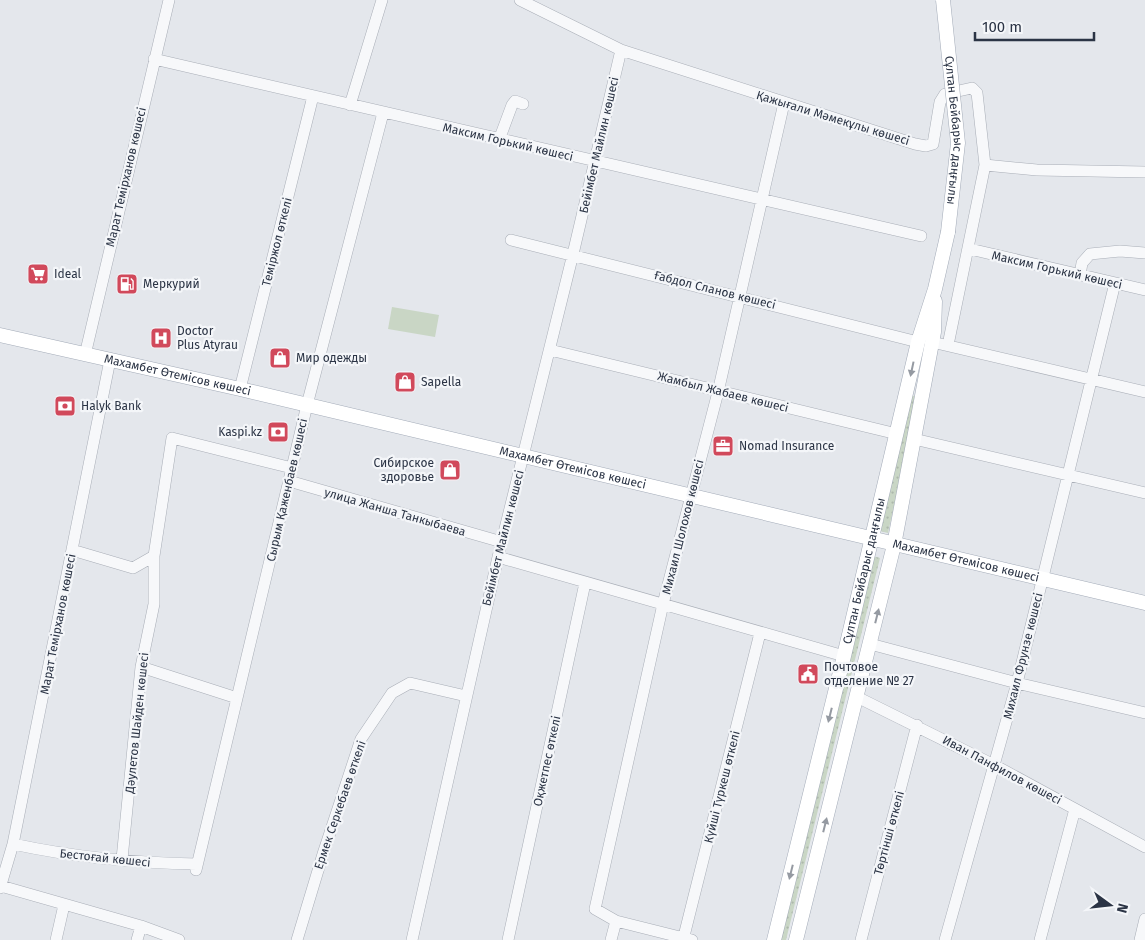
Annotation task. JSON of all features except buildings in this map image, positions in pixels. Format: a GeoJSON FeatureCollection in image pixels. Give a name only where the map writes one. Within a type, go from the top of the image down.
{"type":"FeatureCollection","features":[{"type":"Feature","properties":{"kind":"main road","name":"Сұлтан Бейбарыс даңғылы"},"geometry":{"type":"LineString","coordinates":[[774,940],[844,656],[918,342],[935,289],[948,232],[958,143],[943,0]]}},
{"type":"Feature","properties":{"kind":"main road","name":"Сұлтан Бейбарыс даңғылы"},"geometry":{"type":"LineString","coordinates":[[796,940],[894,545],[932,342],[935,289]]}},
{"type":"Feature","properties":{"kind":"main road","name":"Махамбет Өтемісов көшесі"},"geometry":{"type":"LineString","coordinates":[[0,335],[240,388],[690,497],[1145,604]]}},
{"type":"Feature","properties":{"kind":"street","name":"Марат Темірханов көшесі"},"geometry":{"type":"LineString","coordinates":[[84,355],[169,0]]}},
{"type":"Feature","properties":{"kind":"street"},"geometry":{"type":"LineString","coordinates":[[350,104],[382,0]]}},
{"type":"Feature","properties":{"kind":"street","name":"Қажығали Мәмекұлы көшесі"},"geometry":{"type":"LineString","coordinates":[[520,0],[621,50],[784,103],[926,146],[933,144],[940,102],[945,94],[972,88],[976,93],[985,166]]}},
{"type":"Feature","properties":{"kind":"street","name":"Бейімбет Майлин көшесі"},"geometry":{"type":"LineString","coordinates":[[412,940],[498,557],[550,350],[621,50]]}},
{"type":"Feature","properties":{"kind":"street","name":"Максим Горький көшесі"},"geometry":{"type":"LineString","coordinates":[[154,59],[921,236]]}},
{"type":"Feature","properties":{"kind":"street","name":"Теміржол өткелі"},"geometry":{"type":"LineString","coordinates":[[240,388],[313,96]]}},
{"type":"Feature","properties":{"kind":"street"},"geometry":{"type":"LineString","coordinates":[[499,140],[512,105],[515,101],[523,104]]}},
{"type":"Feature","properties":{"kind":"street","name":"Михаил Шолохов көшесі"},"geometry":{"type":"LineString","coordinates":[[616,921],[595,909],[663,604],[718,392],[760,200],[784,103]]}},
{"type":"Feature","properties":{"kind":"street","name":"Сырым Қаженбаев көшесі"},"geometry":{"type":"LineString","coordinates":[[197,867],[307,405],[383,113]]}},
{"type":"Feature","properties":{"kind":"street"},"geometry":{"type":"LineString","coordinates":[[948,345],[970,249],[985,166],[1037,170],[1145,172]]}},
{"type":"Feature","properties":{"kind":"street","name":"Ғабдол Сланов көшесі"},"geometry":{"type":"LineString","coordinates":[[511,240],[918,342]]}},
{"type":"Feature","properties":{"kind":"street","name":"Максим Горький көшесі"},"geometry":{"type":"LineString","coordinates":[[970,249],[1145,290]]}},
{"type":"Feature","properties":{"kind":"street"},"geometry":{"type":"LineString","coordinates":[[1080,275],[1082,263],[1090,254],[1120,251],[1145,253]]}},
{"type":"Feature","properties":{"kind":"street","name":"Михаил Фрунзе көшесі"},"geometry":{"type":"LineString","coordinates":[[946,940],[1017,683],[1114,283]]}},
{"type":"Feature","properties":{"kind":"street"},"geometry":{"type":"LineString","coordinates":[[932,342],[1145,392]]}},
{"type":"Feature","properties":{"kind":"street","name":"Жамбыл Жабаев көшесі"},"geometry":{"type":"LineString","coordinates":[[550,350],[897,434]]}},
{"type":"Feature","properties":{"kind":"street","name":"Марат Темірханов көшесі"},"geometry":{"type":"LineString","coordinates":[[1,887],[13,844],[110,360]]}},
{"type":"Feature","properties":{"kind":"street","name":"Дәулетов Шайден көшесі"},"geometry":{"type":"LineString","coordinates":[[122,859],[141,667],[154,604],[154,556],[172,438],[292,468]]}},
{"type":"Feature","properties":{"kind":"street"},"geometry":{"type":"LineString","coordinates":[[914,439],[1145,493]]}},
{"type":"Feature","properties":{"kind":"street","name":"улица Жанша Танкыбаева"},"geometry":{"type":"LineString","coordinates":[[289,481],[502,542]]}},
{"type":"Feature","properties":{"kind":"street"},"geometry":{"type":"LineString","coordinates":[[72,550],[133,568],[154,556]]}},
{"type":"Feature","properties":{"kind":"street"},"geometry":{"type":"LineString","coordinates":[[498,557],[844,656]]}},
{"type":"Feature","properties":{"kind":"street","name":"Оқжетпес өткелі"},"geometry":{"type":"LineString","coordinates":[[508,940],[585,582]]}},
{"type":"Feature","properties":{"kind":"street","name":"Күйші Түркеш өткелі"},"geometry":{"type":"LineString","coordinates":[[686,939],[760,633]]}},
{"type":"Feature","properties":{"kind":"street"},"geometry":{"type":"LineString","coordinates":[[870,644],[1017,683],[1145,714]]}},
{"type":"Feature","properties":{"kind":"street"},"geometry":{"type":"LineString","coordinates":[[141,667],[237,698]]}},
{"type":"Feature","properties":{"kind":"street","name":"Ермек Серкебаев өткелі"},"geometry":{"type":"LineString","coordinates":[[297,940],[361,739],[392,693],[410,684],[466,696]]}},
{"type":"Feature","properties":{"kind":"street","name":"Иван Панфилов көшесі"},"geometry":{"type":"LineString","coordinates":[[857,697],[994,765],[1145,847]]}},
{"type":"Feature","properties":{"kind":"street","name":"Төртінші өткелі"},"geometry":{"type":"LineString","coordinates":[[861,940],[917,726]]}},
{"type":"Feature","properties":{"kind":"street"},"geometry":{"type":"LineString","coordinates":[[1040,940],[1075,809]]}},
{"type":"Feature","properties":{"kind":"street","name":"Бестоғай көшесі"},"geometry":{"type":"LineString","coordinates":[[13,844],[43,851],[197,867]]}},
{"type":"Feature","properties":{"kind":"street"},"geometry":{"type":"LineString","coordinates":[[1,887],[140,926],[179,940]]}},
{"type":"Feature","properties":{"kind":"street"},"geometry":{"type":"LineString","coordinates":[[56,940],[64,905]]}},
{"type":"Feature","properties":{"kind":"street"},"geometry":{"type":"LineString","coordinates":[[1140,940],[1145,919]]}},
{"type":"Feature","properties":{"kind":"street"},"geometry":{"type":"LineString","coordinates":[[611,940],[616,921],[686,939]]}},
{"type":"Feature","properties":{"kind":"street"},"geometry":{"type":"LineString","coordinates":[[137,940],[140,926]]}},
{"type":"Feature","properties":{"kind":"green space"},"geometry":{"type":"Polygon","coordinates":[[[392,307],[439,315],[435,337],[388,329],[392,307]]]}},
{"type":"Feature","properties":{"kind":"green space"},"geometry":{"type":"Polygon","coordinates":[[[910,395],[918,397],[888,533],[880,531],[910,395]]]}},
{"type":"Feature","properties":{"kind":"green space"},"geometry":{"type":"Polygon","coordinates":[[[873,556],[880,558],[786,940],[778,940],[873,556]]]}},
{"type":"Feature","properties":{"kind":"place","name":"Ideal"},"geometry":{"type":"Point","coordinates":[38,274]}},
{"type":"Feature","properties":{"kind":"place","name":"Меркурий"},"geometry":{"type":"Point","coordinates":[127,284]}},
{"type":"Feature","properties":{"kind":"place","name":"Doctor Plus Atyrau"},"geometry":{"type":"Point","coordinates":[161,338]}},
{"type":"Feature","properties":{"kind":"place","name":"Мир одежды"},"geometry":{"type":"Point","coordinates":[280,358]}},
{"type":"Feature","properties":{"kind":"place","name":"Sapella"},"geometry":{"type":"Point","coordinates":[405,382]}},
{"type":"Feature","properties":{"kind":"place","name":"Halyk Bank"},"geometry":{"type":"Point","coordinates":[65,406]}},
{"type":"Feature","properties":{"kind":"place","name":"Kaspi.kz"},"geometry":{"type":"Point","coordinates":[278,432]}},
{"type":"Feature","properties":{"kind":"place","name":"Nomad Insurance"},"geometry":{"type":"Point","coordinates":[723,446]}},
{"type":"Feature","properties":{"kind":"place","name":"Сибирское здоровье"},"geometry":{"type":"Point","coordinates":[450,470]}},
{"type":"Feature","properties":{"kind":"place","name":"Почтовое отделение № 27"},"geometry":{"type":"Point","coordinates":[808,674]}}]}
